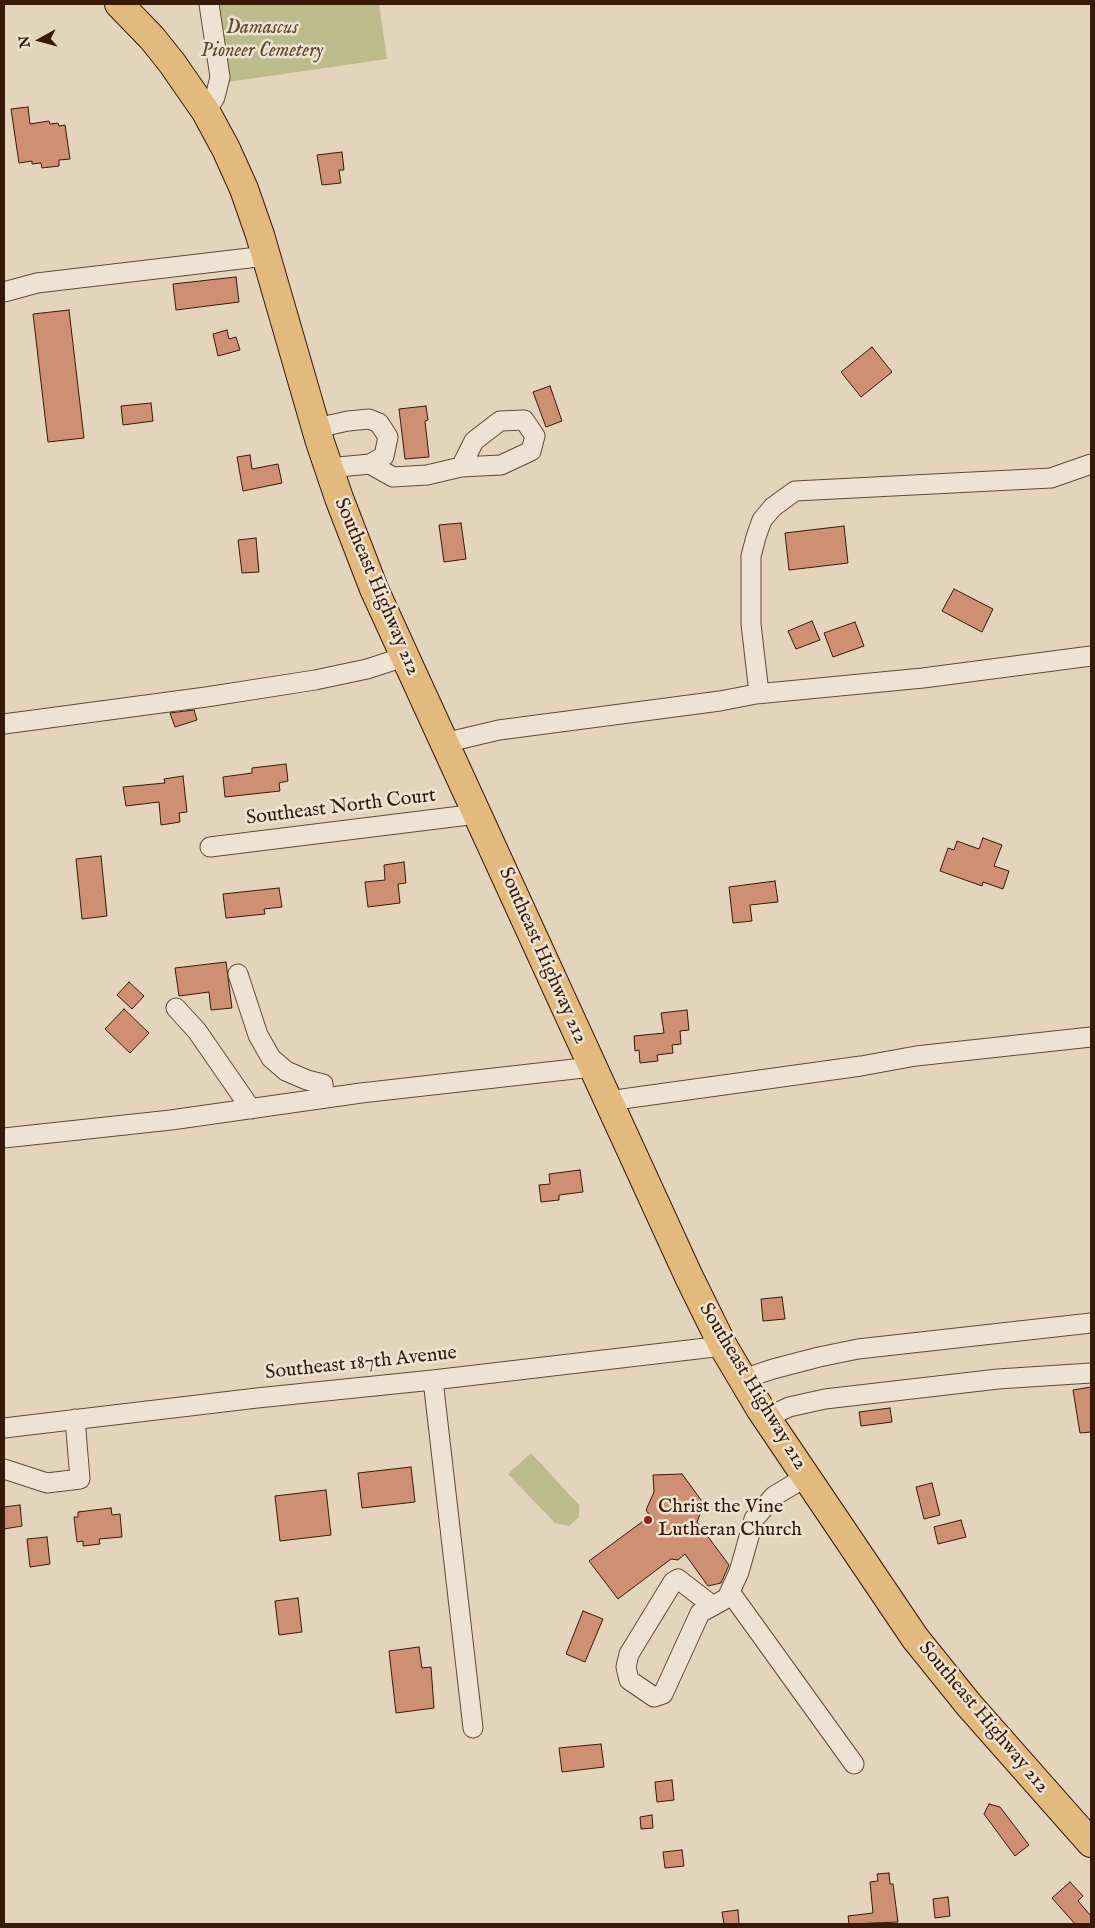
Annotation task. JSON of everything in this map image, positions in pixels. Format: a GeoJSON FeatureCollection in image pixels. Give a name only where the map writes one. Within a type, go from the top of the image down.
{"type":"FeatureCollection","features":[{"type":"Feature","properties":{"kind":"highway","name":"Southeast Highway 212"},"geometry":{"type":"LineString","coordinates":[[119,4],[152,38],[172,63],[206,112],[226,149],[244,189],[266,256],[328,468],[357,545],[404,657],[689,1278],[723,1346],[766,1418],[895,1610],[931,1659],[969,1705],[1091,1843]]}},
{"type":"Feature","properties":{"kind":"street"},"geometry":{"type":"LineString","coordinates":[[206,112],[215,97],[220,77],[208,4]]}},
{"type":"Feature","properties":{"kind":"street"},"geometry":{"type":"LineString","coordinates":[[4,292],[37,283],[266,256]]}},
{"type":"Feature","properties":{"kind":"street"},"geometry":{"type":"LineString","coordinates":[[316,428],[348,421],[369,419],[379,423],[388,437],[384,456],[370,464],[328,468]]}},
{"type":"Feature","properties":{"kind":"street"},"geometry":{"type":"LineString","coordinates":[[370,464],[393,477],[427,474],[461,466]]}},
{"type":"Feature","properties":{"kind":"street"},"geometry":{"type":"LineString","coordinates":[[759,694],[751,624],[751,556],[762,520],[773,508],[795,491],[1050,478],[1091,464]]}},
{"type":"Feature","properties":{"kind":"street"},"geometry":{"type":"LineString","coordinates":[[444,743],[499,730],[720,701],[759,694],[922,678],[1091,656]]}},
{"type":"Feature","properties":{"kind":"street"},"geometry":{"type":"LineString","coordinates":[[4,724],[206,697],[315,680],[367,669],[404,657]]}},
{"type":"Feature","properties":{"kind":"street","name":"Southeast North Court"},"geometry":{"type":"LineString","coordinates":[[210,847],[477,814]]}},
{"type":"Feature","properties":{"kind":"street"},"geometry":{"type":"LineString","coordinates":[[238,974],[258,1035],[271,1058],[286,1071],[307,1080],[323,1084],[324,1098]]}},
{"type":"Feature","properties":{"kind":"street"},"geometry":{"type":"LineString","coordinates":[[176,1008],[197,1031],[251,1108]]}},
{"type":"Feature","properties":{"kind":"street"},"geometry":{"type":"LineString","coordinates":[[608,1101],[861,1066],[916,1056],[1091,1037]]}},
{"type":"Feature","properties":{"kind":"street"},"geometry":{"type":"LineString","coordinates":[[4,1138],[171,1120],[324,1098],[592,1067]]}},
{"type":"Feature","properties":{"kind":"street"},"geometry":{"type":"LineString","coordinates":[[742,1379],[819,1357],[858,1349],[1091,1323]]}},
{"type":"Feature","properties":{"kind":"street","name":"Southeast 187th Avenue"},"geometry":{"type":"LineString","coordinates":[[4,1428],[723,1346]]}},
{"type":"Feature","properties":{"kind":"street"},"geometry":{"type":"LineString","coordinates":[[766,1418],[789,1407],[825,1399],[998,1379],[1091,1373]]}},
{"type":"Feature","properties":{"kind":"street"},"geometry":{"type":"LineString","coordinates":[[433,1380],[473,1728]]}},
{"type":"Feature","properties":{"kind":"street"},"geometry":{"type":"LineString","coordinates":[[4,1469],[47,1482],[80,1479],[75,1420]]}},
{"type":"Feature","properties":{"kind":"street"},"geometry":{"type":"LineString","coordinates":[[713,1606],[678,1580],[673,1582],[629,1654],[626,1666],[629,1680],[654,1697],[663,1694],[700,1613],[713,1606],[727,1598],[739,1572],[754,1519],[774,1496],[806,1477]]}},
{"type":"Feature","properties":{"kind":"street"},"geometry":{"type":"LineString","coordinates":[[730,1592],[854,1764]]}},
{"type":"Feature","properties":{"kind":"green space","name":"Damascus Pioneer Cemetery"},"geometry":{"type":"Polygon","coordinates":[[[217,4],[379,4],[387,59],[228,82],[217,4]]]}},
{"type":"Feature","properties":{"kind":"green space"},"geometry":{"type":"Polygon","coordinates":[[[531,1453],[579,1505],[579,1517],[569,1526],[555,1523],[508,1474],[531,1453]]]}},
{"type":"Feature","properties":{"kind":"building"},"geometry":{"type":"Polygon","coordinates":[[[28,107],[30,124],[49,121],[50,124],[58,123],[59,126],[65,125],[70,159],[59,160],[59,166],[42,168],[41,163],[32,164],[32,161],[19,163],[11,109],[28,107]]]}},
{"type":"Feature","properties":{"kind":"building"},"geometry":{"type":"Polygon","coordinates":[[[342,152],[344,170],[339,170],[341,183],[322,185],[317,155],[342,152]]]}},
{"type":"Feature","properties":{"kind":"building"},"geometry":{"type":"Polygon","coordinates":[[[236,277],[239,302],[176,310],[173,284],[236,277]]]}},
{"type":"Feature","properties":{"kind":"building"},"geometry":{"type":"Polygon","coordinates":[[[69,310],[84,438],[48,442],[33,314],[69,310]]]}},
{"type":"Feature","properties":{"kind":"building"},"geometry":{"type":"Polygon","coordinates":[[[227,330],[229,339],[236,337],[240,350],[218,356],[213,334],[227,330]]]}},
{"type":"Feature","properties":{"kind":"building"},"geometry":{"type":"Polygon","coordinates":[[[872,347],[892,372],[861,397],[841,372],[872,347]]]}},
{"type":"Feature","properties":{"kind":"building"},"geometry":{"type":"Polygon","coordinates":[[[550,386],[562,421],[546,427],[533,392],[550,386]]]}},
{"type":"Feature","properties":{"kind":"building"},"geometry":{"type":"Polygon","coordinates":[[[151,403],[153,421],[123,425],[121,406],[151,403]]]}},
{"type":"Feature","properties":{"kind":"building"},"geometry":{"type":"Polygon","coordinates":[[[426,406],[428,420],[425,421],[429,457],[405,459],[399,409],[426,406]]]}},
{"type":"Feature","properties":{"kind":"building"},"geometry":{"type":"Polygon","coordinates":[[[250,455],[252,469],[278,464],[282,483],[243,491],[237,457],[250,455]]]}},
{"type":"Feature","properties":{"kind":"building"},"geometry":{"type":"Polygon","coordinates":[[[461,523],[466,559],[444,562],[439,525],[461,523]]]}},
{"type":"Feature","properties":{"kind":"building"},"geometry":{"type":"Polygon","coordinates":[[[844,526],[848,563],[789,570],[785,533],[844,526]]]}},
{"type":"Feature","properties":{"kind":"building"},"geometry":{"type":"Polygon","coordinates":[[[256,538],[259,572],[242,573],[238,540],[256,538]]]}},
{"type":"Feature","properties":{"kind":"building"},"geometry":{"type":"Polygon","coordinates":[[[954,589],[993,609],[982,632],[942,611],[954,589]]]}},
{"type":"Feature","properties":{"kind":"building"},"geometry":{"type":"Polygon","coordinates":[[[812,621],[820,640],[796,649],[788,631],[812,621]]]}},
{"type":"Feature","properties":{"kind":"building"},"geometry":{"type":"Polygon","coordinates":[[[855,622],[864,646],[833,657],[824,633],[855,622]]]}},
{"type":"Feature","properties":{"kind":"building"},"geometry":{"type":"Polygon","coordinates":[[[194,710],[197,720],[175,727],[170,713],[194,710]]]}},
{"type":"Feature","properties":{"kind":"building"},"geometry":{"type":"Polygon","coordinates":[[[286,764],[288,781],[279,783],[280,791],[225,797],[223,777],[252,773],[252,768],[286,764]]]}},
{"type":"Feature","properties":{"kind":"building"},"geometry":{"type":"Polygon","coordinates":[[[183,776],[187,812],[179,813],[180,822],[161,825],[159,802],[126,806],[123,787],[165,783],[164,779],[183,776]]]}},
{"type":"Feature","properties":{"kind":"building"},"geometry":{"type":"Polygon","coordinates":[[[983,838],[1002,845],[994,866],[1009,871],[1003,889],[983,882],[982,886],[940,871],[948,848],[954,850],[957,841],[979,849],[983,838]]]}},
{"type":"Feature","properties":{"kind":"building"},"geometry":{"type":"Polygon","coordinates":[[[101,856],[107,916],[82,919],[76,859],[101,856]]]}},
{"type":"Feature","properties":{"kind":"building"},"geometry":{"type":"Polygon","coordinates":[[[404,862],[406,883],[398,884],[400,903],[368,907],[365,882],[385,880],[384,865],[404,862]]]}},
{"type":"Feature","properties":{"kind":"building"},"geometry":{"type":"Polygon","coordinates":[[[775,881],[778,902],[750,905],[752,921],[733,923],[729,887],[775,881]]]}},
{"type":"Feature","properties":{"kind":"building"},"geometry":{"type":"Polygon","coordinates":[[[279,888],[282,907],[264,909],[265,914],[226,918],[223,894],[279,888]]]}},
{"type":"Feature","properties":{"kind":"building"},"geometry":{"type":"Polygon","coordinates":[[[226,962],[232,1008],[211,1010],[209,992],[179,996],[175,968],[226,962]]]}},
{"type":"Feature","properties":{"kind":"building"},"geometry":{"type":"Polygon","coordinates":[[[129,982],[144,996],[132,1009],[117,995],[129,982]]]}},
{"type":"Feature","properties":{"kind":"building"},"geometry":{"type":"Polygon","coordinates":[[[124,1009],[149,1033],[130,1053],[105,1029],[124,1009]]]}},
{"type":"Feature","properties":{"kind":"building"},"geometry":{"type":"Polygon","coordinates":[[[687,1010],[689,1030],[680,1031],[681,1044],[672,1045],[673,1053],[657,1055],[658,1061],[640,1063],[639,1050],[635,1051],[634,1036],[664,1033],[661,1013],[687,1010]]]}},
{"type":"Feature","properties":{"kind":"building"},"geometry":{"type":"Polygon","coordinates":[[[580,1170],[583,1192],[559,1195],[559,1200],[541,1202],[539,1185],[550,1184],[549,1174],[580,1170]]]}},
{"type":"Feature","properties":{"kind":"building"},"geometry":{"type":"Polygon","coordinates":[[[782,1297],[785,1319],[763,1321],[761,1299],[782,1297]]]}},
{"type":"Feature","properties":{"kind":"building"},"geometry":{"type":"Polygon","coordinates":[[[1091,1387],[1091,1432],[1080,1433],[1073,1390],[1091,1387]]]}},
{"type":"Feature","properties":{"kind":"building"},"geometry":{"type":"Polygon","coordinates":[[[890,1408],[892,1422],[861,1426],[859,1412],[890,1408]]]}},
{"type":"Feature","properties":{"kind":"building"},"geometry":{"type":"Polygon","coordinates":[[[411,1467],[415,1502],[362,1508],[358,1473],[411,1467]]]}},
{"type":"Feature","properties":{"kind":"building"},"geometry":{"type":"Polygon","coordinates":[[[682,1474],[704,1504],[697,1522],[729,1565],[721,1583],[708,1586],[685,1554],[678,1560],[671,1559],[618,1599],[589,1561],[650,1516],[646,1510],[654,1492],[653,1475],[682,1474]]]}},
{"type":"Feature","properties":{"kind":"building"},"geometry":{"type":"Polygon","coordinates":[[[932,1483],[940,1515],[924,1519],[916,1487],[932,1483]]]}},
{"type":"Feature","properties":{"kind":"building"},"geometry":{"type":"Polygon","coordinates":[[[326,1490],[331,1535],[280,1541],[275,1496],[326,1490]]]}},
{"type":"Feature","properties":{"kind":"building"},"geometry":{"type":"Polygon","coordinates":[[[20,1505],[22,1526],[4,1529],[4,1507],[20,1505]]]}},
{"type":"Feature","properties":{"kind":"building"},"geometry":{"type":"Polygon","coordinates":[[[111,1508],[112,1515],[120,1514],[122,1537],[99,1539],[100,1544],[83,1546],[83,1541],[77,1542],[74,1517],[78,1517],[78,1512],[111,1508]]]}},
{"type":"Feature","properties":{"kind":"building"},"geometry":{"type":"Polygon","coordinates":[[[961,1520],[966,1537],[938,1544],[934,1527],[961,1520]]]}},
{"type":"Feature","properties":{"kind":"building"},"geometry":{"type":"Polygon","coordinates":[[[47,1537],[50,1564],[30,1567],[27,1539],[47,1537]]]}},
{"type":"Feature","properties":{"kind":"building"},"geometry":{"type":"Polygon","coordinates":[[[298,1598],[302,1632],[279,1635],[275,1601],[298,1598]]]}},
{"type":"Feature","properties":{"kind":"building"},"geometry":{"type":"Polygon","coordinates":[[[583,1611],[603,1619],[585,1662],[566,1654],[583,1611]]]}},
{"type":"Feature","properties":{"kind":"building"},"geometry":{"type":"Polygon","coordinates":[[[419,1647],[422,1668],[431,1667],[434,1708],[396,1713],[389,1651],[419,1647]]]}},
{"type":"Feature","properties":{"kind":"building"},"geometry":{"type":"Polygon","coordinates":[[[601,1744],[604,1767],[562,1772],[559,1748],[601,1744]]]}},
{"type":"Feature","properties":{"kind":"building"},"geometry":{"type":"Polygon","coordinates":[[[672,1780],[674,1800],[657,1802],[655,1782],[672,1780]]]}},
{"type":"Feature","properties":{"kind":"building"},"geometry":{"type":"Polygon","coordinates":[[[989,1804],[1000,1807],[1029,1845],[1015,1856],[984,1814],[989,1804]]]}},
{"type":"Feature","properties":{"kind":"building"},"geometry":{"type":"Polygon","coordinates":[[[652,1815],[653,1828],[641,1829],[640,1817],[652,1815]]]}},
{"type":"Feature","properties":{"kind":"building"},"geometry":{"type":"Polygon","coordinates":[[[682,1850],[684,1866],[665,1868],[663,1852],[682,1850]]]}},
{"type":"Feature","properties":{"kind":"building"},"geometry":{"type":"Polygon","coordinates":[[[889,1873],[890,1884],[893,1884],[898,1922],[849,1924],[848,1916],[873,1913],[870,1882],[878,1881],[877,1874],[889,1873]]]}},
{"type":"Feature","properties":{"kind":"building"},"geometry":{"type":"Polygon","coordinates":[[[1070,1882],[1083,1896],[1078,1901],[1091,1916],[1091,1924],[1075,1924],[1052,1898],[1070,1882]]]}},
{"type":"Feature","properties":{"kind":"building"},"geometry":{"type":"Polygon","coordinates":[[[948,1897],[950,1916],[935,1918],[933,1899],[948,1897]]]}},
{"type":"Feature","properties":{"kind":"building"},"geometry":{"type":"Polygon","coordinates":[[[738,1910],[739,1924],[724,1924],[722,1912],[738,1910]]]}},
{"type":"Feature","properties":{"kind":"place","name":"Christ the Vine Lutheran Church"},"geometry":{"type":"Point","coordinates":[648,1520]}}]}
